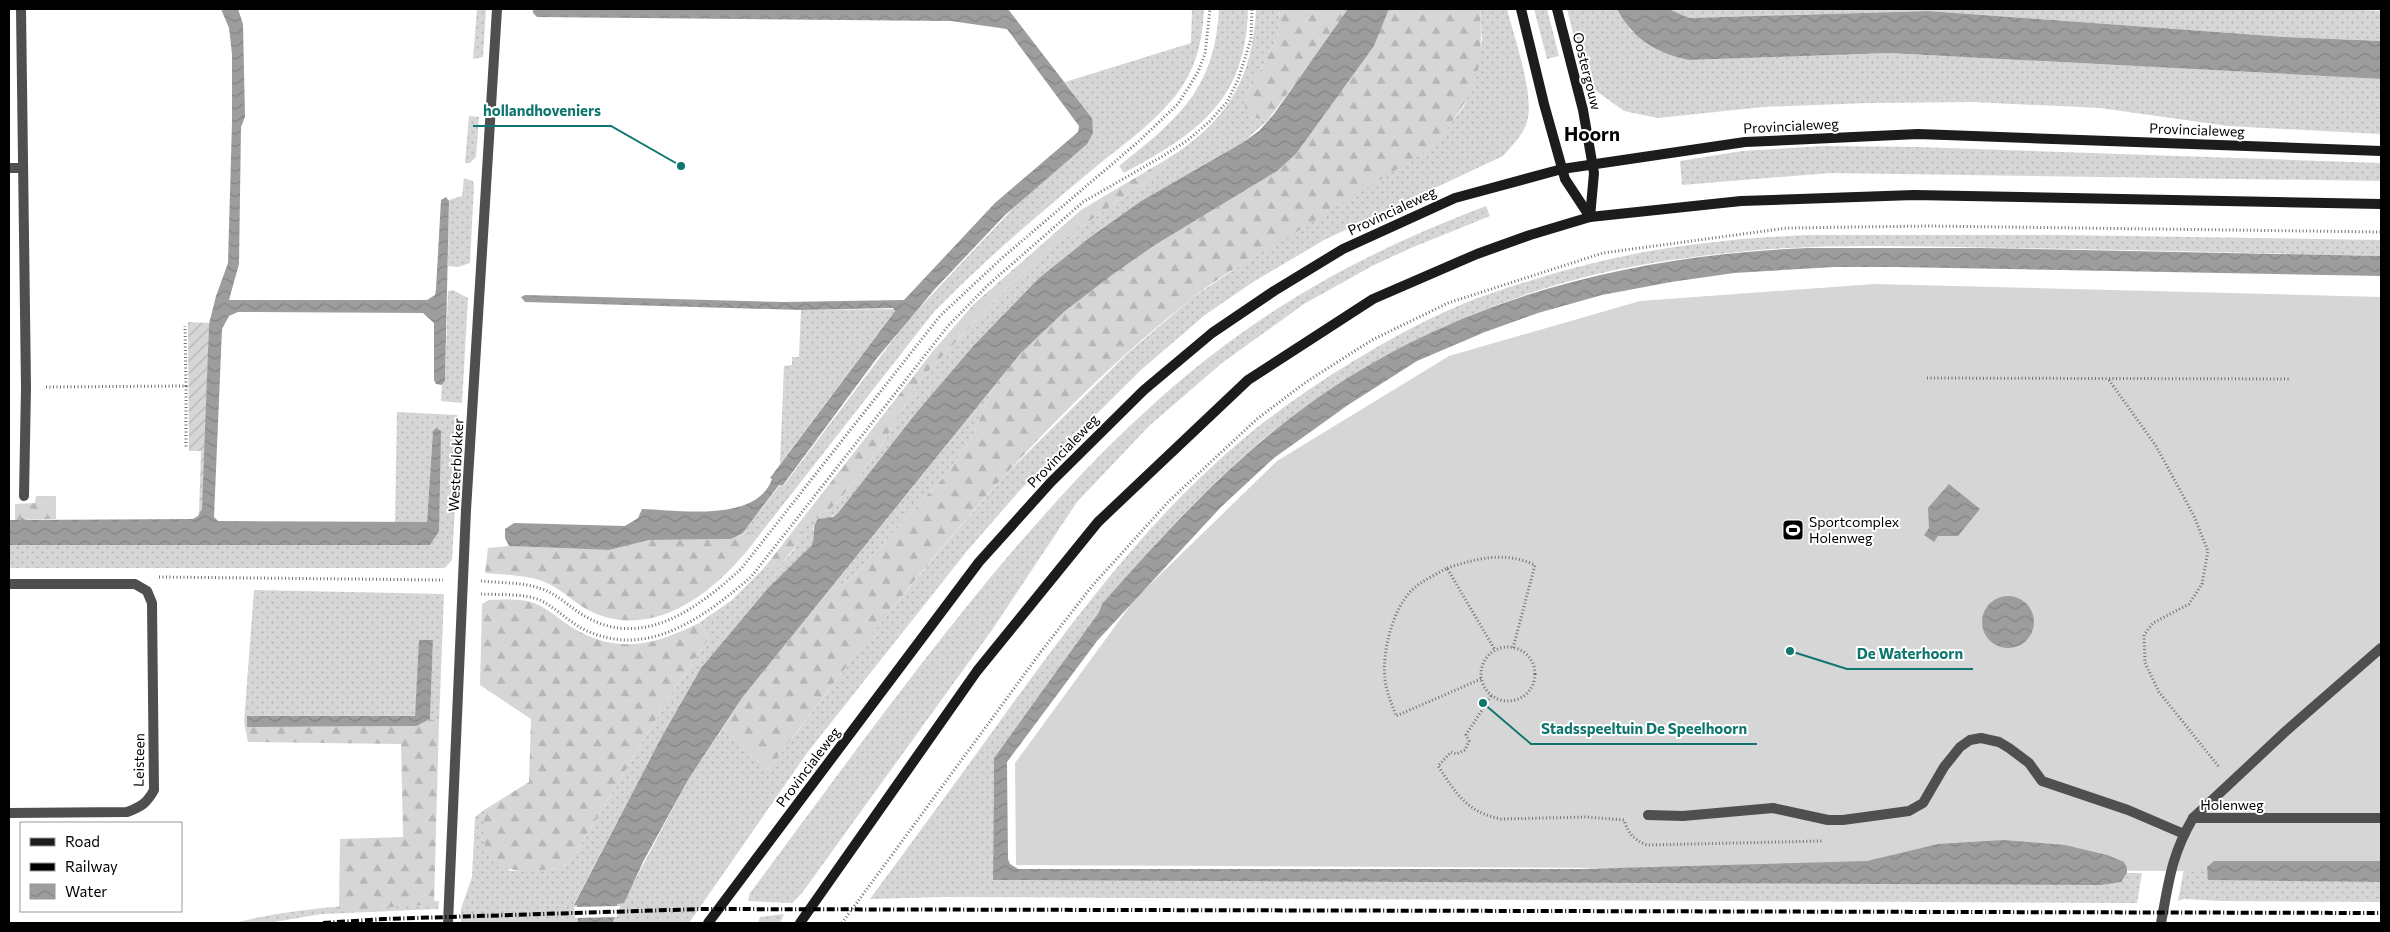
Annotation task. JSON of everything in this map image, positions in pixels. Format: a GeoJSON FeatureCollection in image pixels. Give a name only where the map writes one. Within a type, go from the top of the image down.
{"type":"FeatureCollection","features":[{"type":"Feature","properties":{"kind":"main road"},"geometry":{"type":"LineString","coordinates":[[1521,9],[1544,104],[1565,179],[1590,217]]}},
{"type":"Feature","properties":{"kind":"main road","name":"Oostergouw"},"geometry":{"type":"LineString","coordinates":[[1557,9],[1583,110],[1593,164],[1594,173],[1590,217]]}},
{"type":"Feature","properties":{"kind":"main road","name":"Provincialeweg"},"geometry":{"type":"LineString","coordinates":[[708,923],[979,562],[1087,444],[1170,367],[1212,333],[1251,306],[1344,249],[1455,198],[1562,169],[1746,142],[1918,134],[2381,151]]}},
{"type":"Feature","properties":{"kind":"main road"},"geometry":{"type":"LineString","coordinates":[[800,923],[977,671],[1092,529],[1248,380],[1373,299],[1477,254],[1530,235],[1590,217],[1741,201],[1914,195],[2381,204]]}},
{"type":"Feature","properties":{"kind":"street"},"geometry":{"type":"LineString","coordinates":[[21,9],[21,168],[26,388],[24,496]]}},
{"type":"Feature","properties":{"kind":"street","name":"Westerblokker"},"geometry":{"type":"LineString","coordinates":[[448,923],[463,592],[497,9]]}},
{"type":"Feature","properties":{"kind":"street"},"geometry":{"type":"LineString","coordinates":[[9,168],[21,168]]}},
{"type":"Feature","properties":{"kind":"street"},"geometry":{"type":"LineString","coordinates":[[9,584],[135,584]]}},
{"type":"Feature","properties":{"kind":"street","name":"Leisteen"},"geometry":{"type":"LineString","coordinates":[[9,813],[127,812],[141,808],[149,800],[154,790],[152,603],[147,591],[135,584]]}},
{"type":"Feature","properties":{"kind":"street"},"geometry":{"type":"LineString","coordinates":[[2193,818],[2381,648]]}},
{"type":"Feature","properties":{"kind":"street"},"geometry":{"type":"LineString","coordinates":[[1648,815],[1683,816],[1773,808],[1828,820],[1843,820],[1909,811],[1923,803],[1944,767],[1960,747],[1970,740],[1981,738],[1999,742],[2010,748],[2029,763],[2042,781],[2128,810],[2184,834]]}},
{"type":"Feature","properties":{"kind":"street","name":"Holenweg"},"geometry":{"type":"LineString","coordinates":[[2161,923],[2170,872],[2179,843],[2193,818],[2381,818]]}},
{"type":"Feature","properties":{"kind":"path"},"geometry":{"type":"LineString","coordinates":[[135,584],[164,576],[464,580],[540,588],[588,619],[620,628],[648,627],[678,617],[710,596],[741,569],[940,316],[1002,258],[1138,142],[1178,104],[1198,72],[1205,54],[1210,9]]}},
{"type":"Feature","properties":{"kind":"path"},"geometry":{"type":"LineString","coordinates":[[463,592],[536,599],[585,630],[622,640],[641,641],[667,634],[710,610],[751,577],[948,326],[988,285],[1082,202],[1180,146],[1210,121],[1227,102],[1238,80],[1251,39],[1252,9]]}},
{"type":"Feature","properties":{"kind":"path"},"geometry":{"type":"LineString","coordinates":[[842,923],[1040,653],[1092,586],[1170,501],[1257,419],[1306,382],[1372,340],[1448,303],[1604,253],[1787,228],[1928,226],[2381,232]]}},
{"type":"Feature","properties":{"kind":"path"},"geometry":{"type":"LineString","coordinates":[[185,326],[186,448]]}},
{"type":"Feature","properties":{"kind":"path"},"geometry":{"type":"LineString","coordinates":[[1928,378],[2289,379]]}},
{"type":"Feature","properties":{"kind":"path"},"geometry":{"type":"LineString","coordinates":[[2109,380],[2156,446],[2194,516],[2208,551],[2202,584],[2189,604],[2154,623],[2144,635],[2145,663],[2159,692],[2232,783]]}},
{"type":"Feature","properties":{"kind":"path"},"geometry":{"type":"LineString","coordinates":[[26,388],[186,386]]}},
{"type":"Feature","properties":{"kind":"path"},"geometry":{"type":"LineString","coordinates":[[1481,679],[1396,716],[1389,698],[1384,664],[1396,617],[1409,593],[1421,582],[1447,568],[1489,556],[1504,556],[1535,565],[1513,648]]}},
{"type":"Feature","properties":{"kind":"path"},"geometry":{"type":"LineString","coordinates":[[1447,568],[1494,650]]}},
{"type":"Feature","properties":{"kind":"path"},"geometry":{"type":"LineString","coordinates":[[1513,648],[1527,655],[1534,664],[1535,675],[1532,686],[1526,694],[1518,699],[1508,701],[1491,696],[1483,686],[1481,679],[1482,665],[1494,650],[1513,648]]}},
{"type":"Feature","properties":{"kind":"path"},"geometry":{"type":"LineString","coordinates":[[1491,696],[1466,735],[1469,741],[1465,750],[1456,754],[1451,752],[1438,766],[1460,799],[1472,808],[1490,817],[1501,819],[1587,817],[1624,820],[1627,831],[1639,842],[1647,845],[1828,840]]}},
{"type":"Feature","properties":{"kind":"green space"},"geometry":{"type":"Polygon","coordinates":[[[477,9],[486,9],[483,57],[473,59],[477,9]]]}},
{"type":"Feature","properties":{"kind":"green space"},"geometry":{"type":"Polygon","coordinates":[[[1192,9],[1204,9],[1201,38],[1196,58],[1188,76],[1174,98],[1140,131],[990,257],[933,313],[757,538],[749,532],[742,534],[780,485],[784,485],[908,320],[1020,201],[1092,118],[1065,82],[1191,43],[1192,9]]]}},
{"type":"Feature","properties":{"kind":"green space"},"geometry":{"type":"Polygon","coordinates":[[[1219,9],[1248,9],[1245,41],[1238,68],[1227,91],[1213,110],[1195,128],[1124,173],[1119,166],[1159,133],[1190,100],[1210,61],[1216,37],[1219,9]]]}},
{"type":"Feature","properties":{"kind":"green space"},"geometry":{"type":"Polygon","coordinates":[[[1256,9],[1280,9],[1277,39],[1247,95],[1252,117],[1267,121],[1242,143],[1141,201],[1089,238],[1039,278],[974,345],[916,413],[838,513],[813,528],[815,538],[812,545],[768,588],[701,668],[661,738],[574,904],[577,905],[578,923],[461,923],[461,909],[472,877],[475,817],[484,810],[484,836],[510,871],[563,868],[573,858],[668,699],[709,638],[699,623],[732,600],[764,568],[778,567],[787,558],[800,539],[802,526],[815,516],[830,510],[858,478],[884,442],[920,380],[995,300],[1045,252],[1161,171],[1167,159],[1188,145],[1220,114],[1242,78],[1254,34],[1256,9]]]}},
{"type":"Feature","properties":{"kind":"green space"},"geometry":{"type":"Polygon","coordinates":[[[1280,9],[1348,9],[1347,14],[1267,121],[1252,117],[1245,109],[1247,95],[1277,39],[1280,9]]]}},
{"type":"Feature","properties":{"kind":"green space"},"geometry":{"type":"Polygon","coordinates":[[[1389,9],[1480,9],[1480,52],[1474,84],[1459,112],[1433,146],[1214,282],[1130,350],[1072,405],[964,521],[864,644],[768,770],[723,728],[742,698],[828,592],[851,579],[942,479],[970,441],[993,388],[1020,354],[1065,311],[1116,272],[1155,245],[1277,171],[1296,154],[1374,46],[1389,9]]]}},
{"type":"Feature","properties":{"kind":"green space"},"geometry":{"type":"Polygon","coordinates":[[[1480,9],[1507,9],[1526,82],[1529,111],[1527,122],[1520,136],[1503,156],[1324,240],[1253,282],[1205,315],[1142,369],[1022,488],[967,551],[807,753],[689,923],[612,923],[617,904],[627,895],[688,780],[723,728],[768,770],[873,632],[951,537],[1006,474],[1127,354],[1192,298],[1242,264],[1433,146],[1464,106],[1482,41],[1480,9]]]}},
{"type":"Feature","properties":{"kind":"green space"},"geometry":{"type":"Polygon","coordinates":[[[1534,9],[1547,9],[1559,56],[1547,59],[1534,9]]]}},
{"type":"Feature","properties":{"kind":"green space"},"geometry":{"type":"Polygon","coordinates":[[[1567,9],[1617,9],[1631,31],[1689,60],[1889,53],[2381,79],[2381,134],[2228,126],[2100,108],[1973,102],[1867,103],[1763,107],[1658,118],[1624,111],[1595,90],[1581,65],[1567,9]]]}},
{"type":"Feature","properties":{"kind":"green space"},"geometry":{"type":"Polygon","coordinates":[[[1669,9],[2340,9],[2381,11],[2381,41],[2285,37],[1929,11],[1689,18],[1669,9]]]}},
{"type":"Feature","properties":{"kind":"green space"},"geometry":{"type":"Polygon","coordinates":[[[469,116],[479,117],[476,157],[470,163],[465,163],[469,116]]]}},
{"type":"Feature","properties":{"kind":"green space"},"geometry":{"type":"Polygon","coordinates":[[[1824,146],[1918,147],[2381,163],[2381,181],[1830,173],[1682,185],[1680,161],[1742,151],[1824,146]]]}},
{"type":"Feature","properties":{"kind":"green space"},"geometry":{"type":"Polygon","coordinates":[[[1167,159],[1161,171],[1045,252],[995,300],[920,380],[884,442],[858,478],[830,510],[815,516],[802,526],[800,541],[778,568],[764,568],[933,351],[974,304],[1081,210],[1167,159]]]}},
{"type":"Feature","properties":{"kind":"green space"},"geometry":{"type":"Polygon","coordinates":[[[464,178],[473,181],[474,185],[470,263],[458,267],[448,266],[449,200],[462,196],[464,178]]]}},
{"type":"Feature","properties":{"kind":"green space"},"geometry":{"type":"Polygon","coordinates":[[[1486,206],[1490,216],[1372,266],[1304,304],[1222,363],[1149,426],[1077,502],[992,630],[802,893],[792,903],[748,901],[750,893],[845,764],[976,595],[1065,492],[1124,432],[1219,349],[1309,289],[1395,244],[1486,206]]]}},
{"type":"Feature","properties":{"kind":"green space"},"geometry":{"type":"Polygon","coordinates":[[[1806,235],[2063,235],[2381,240],[2381,256],[1888,246],[1759,250],[1634,266],[1593,275],[1519,297],[1448,325],[1379,360],[1314,401],[1284,423],[1228,470],[1176,522],[1102,604],[1099,612],[994,758],[993,879],[2102,885],[2121,882],[2127,873],[2142,873],[2137,903],[945,897],[870,899],[1051,651],[1110,576],[1173,504],[1207,471],[1243,439],[1290,403],[1355,360],[1416,326],[1446,311],[1519,284],[1602,261],[1659,249],[1806,235]]]}},
{"type":"Feature","properties":{"kind":"green space","name":"Sportcomplex Holenweg"},"geometry":{"type":"Polygon","coordinates":[[[1875,284],[2381,297],[2381,872],[1016,865],[1015,763],[1135,599],[1277,461],[1449,356],[1640,301],[1875,284]]]}},
{"type":"Feature","properties":{"kind":"green space"},"geometry":{"type":"Polygon","coordinates":[[[453,290],[468,298],[462,403],[441,401],[442,385],[445,381],[448,291],[453,290]]]}},
{"type":"Feature","properties":{"kind":"green space"},"geometry":{"type":"Polygon","coordinates":[[[895,309],[780,464],[784,366],[792,365],[792,357],[799,357],[801,310],[895,309]]]}},
{"type":"Feature","properties":{"kind":"green space"},"geometry":{"type":"Polygon","coordinates":[[[188,322],[209,323],[204,505],[199,515],[201,451],[189,451],[188,322]]]}},
{"type":"Feature","properties":{"kind":"green space"},"geometry":{"type":"Polygon","coordinates":[[[993,388],[970,441],[942,479],[851,579],[828,592],[993,388]]]}},
{"type":"Feature","properties":{"kind":"green space"},"geometry":{"type":"Polygon","coordinates":[[[397,412],[457,415],[460,420],[452,560],[445,568],[9,568],[9,545],[430,545],[433,431],[427,522],[395,522],[397,412]]]}},
{"type":"Feature","properties":{"kind":"green space"},"geometry":{"type":"Polygon","coordinates":[[[36,496],[56,496],[56,519],[15,520],[15,504],[35,503],[36,496]]]}},
{"type":"Feature","properties":{"kind":"green space"},"geometry":{"type":"Polygon","coordinates":[[[749,532],[757,538],[725,575],[705,592],[684,605],[662,615],[639,620],[615,619],[590,611],[542,581],[518,576],[485,573],[488,548],[509,546],[609,550],[649,540],[731,539],[749,532]]]}},
{"type":"Feature","properties":{"kind":"green space"},"geometry":{"type":"Polygon","coordinates":[[[254,590],[444,594],[439,722],[430,719],[433,640],[420,640],[415,716],[247,716],[247,722],[244,722],[254,590]]]}},
{"type":"Feature","properties":{"kind":"green space"},"geometry":{"type":"Polygon","coordinates":[[[489,600],[529,601],[550,611],[573,628],[606,642],[636,644],[651,641],[683,631],[699,623],[709,638],[668,699],[573,858],[563,868],[531,871],[509,869],[492,859],[486,849],[484,810],[529,782],[531,719],[480,685],[482,604],[489,600]]]}},
{"type":"Feature","properties":{"kind":"green space"},"geometry":{"type":"Polygon","coordinates":[[[430,719],[439,722],[434,904],[339,911],[340,839],[403,837],[401,744],[248,742],[244,722],[247,722],[247,727],[417,726],[430,719]]]}},
{"type":"Feature","properties":{"kind":"green space"},"geometry":{"type":"Polygon","coordinates":[[[2187,853],[2207,867],[2208,875],[2226,880],[2381,882],[2381,902],[2184,899],[2178,901],[2187,853]]]}},
{"type":"Feature","properties":{"kind":"green space"},"geometry":{"type":"Polygon","coordinates":[[[439,901],[438,909],[322,914],[268,923],[234,923],[310,909],[439,901]]]}},
{"type":"Feature","properties":{"kind":"green space"},"geometry":{"type":"Polygon","coordinates":[[[784,914],[780,923],[758,923],[760,917],[784,914]]]}},
{"type":"Feature","properties":{"kind":"water"},"geometry":{"type":"Polygon","coordinates":[[[221,9],[238,9],[243,24],[245,117],[241,127],[239,264],[229,300],[427,300],[435,295],[436,289],[441,200],[446,197],[449,201],[445,381],[442,385],[436,384],[434,380],[434,323],[423,313],[238,312],[229,316],[222,329],[214,517],[218,521],[427,522],[433,431],[436,428],[441,431],[439,531],[430,545],[9,545],[9,520],[21,520],[21,518],[26,520],[193,519],[198,516],[202,509],[209,324],[216,296],[228,263],[232,54],[229,28],[221,9]]]}},
{"type":"Feature","properties":{"kind":"water"},"geometry":{"type":"Polygon","coordinates":[[[533,9],[1008,9],[1092,118],[1093,133],[1087,144],[1005,215],[934,290],[877,358],[783,485],[779,485],[742,534],[731,539],[649,540],[609,550],[509,546],[505,538],[505,529],[514,523],[625,526],[638,518],[642,509],[695,512],[715,511],[734,508],[750,502],[764,493],[772,479],[770,478],[895,311],[893,308],[801,310],[525,302],[521,297],[525,295],[783,302],[904,300],[995,203],[1078,132],[1079,126],[1007,29],[951,21],[537,17],[533,13],[533,9]]]}},
{"type":"Feature","properties":{"kind":"water"},"geometry":{"type":"Polygon","coordinates":[[[1348,9],[1389,9],[1374,46],[1296,154],[1277,171],[1155,245],[1116,272],[1065,311],[1020,354],[742,698],[688,780],[644,860],[624,903],[617,904],[617,913],[612,923],[578,923],[577,905],[574,905],[661,738],[701,668],[768,588],[812,545],[815,525],[818,519],[833,517],[838,513],[916,413],[974,345],[1039,278],[1089,238],[1141,201],[1242,143],[1259,131],[1274,114],[1348,9]]]}},
{"type":"Feature","properties":{"kind":"water"},"geometry":{"type":"Polygon","coordinates":[[[1617,9],[1669,9],[1689,18],[1929,11],[2285,37],[2381,41],[2381,79],[1889,53],[1689,60],[1656,49],[1647,43],[1630,29],[1617,9]]]}},
{"type":"Feature","properties":{"kind":"water"},"geometry":{"type":"Polygon","coordinates":[[[1807,248],[1981,248],[2381,256],[2381,276],[1895,267],[1834,267],[1734,273],[1602,295],[1538,313],[1485,332],[1417,361],[1348,405],[1274,458],[1221,507],[1097,641],[1007,762],[1008,859],[1010,864],[1018,869],[1580,869],[1867,861],[1938,844],[2004,840],[2065,845],[2107,855],[2124,862],[2127,873],[2121,882],[2102,885],[993,880],[994,758],[1099,612],[1102,604],[1168,531],[1214,484],[1238,461],[1289,419],[1347,379],[1407,344],[1469,316],[1534,293],[1600,275],[1668,262],[1737,253],[1807,248]]]}},
{"type":"Feature","properties":{"kind":"water"},"geometry":{"type":"Polygon","coordinates":[[[1949,484],[1980,509],[1958,536],[1938,536],[1934,542],[1924,535],[1929,528],[1928,508],[1949,484]]]}},
{"type":"Feature","properties":{"kind":"water"},"geometry":{"type":"Polygon","coordinates":[[[2008,596],[2018,598],[2026,604],[2032,612],[2034,622],[2032,632],[2026,640],[2018,646],[2008,648],[1998,646],[1990,640],[1984,632],[1982,622],[1984,612],[1990,604],[1998,598],[2008,596]]]}},
{"type":"Feature","properties":{"kind":"water"},"geometry":{"type":"Polygon","coordinates":[[[419,640],[433,640],[430,719],[417,726],[247,727],[247,716],[415,716],[419,640]]]}},
{"type":"Feature","properties":{"kind":"water"},"geometry":{"type":"Polygon","coordinates":[[[2214,861],[2381,861],[2381,882],[2208,880],[2207,867],[2214,861]]]}},
{"type":"Feature","properties":{"kind":"pier"},"geometry":{"type":"Polygon","coordinates":[[[620,906],[617,917],[575,918],[574,907],[620,906]]]}},
{"type":"Feature","properties":{"kind":"railway"},"geometry":{"type":"LineString","coordinates":[[323,923],[384,919],[701,909],[2381,913]]}},
{"type":"Feature","properties":{"kind":"place","name":"hollandhoveniers"},"geometry":{"type":"Point","coordinates":[681,166]}},
{"type":"Feature","properties":{"kind":"place","name":"Sportcomplex Holenweg"},"geometry":{"type":"Point","coordinates":[1793,530]}},
{"type":"Feature","properties":{"kind":"place","name":"De Waterhoorn"},"geometry":{"type":"Point","coordinates":[1790,651]}},
{"type":"Feature","properties":{"kind":"place","name":"Stadsspeeltuin De Speelhoorn"},"geometry":{"type":"Point","coordinates":[1483,703]}},
{"type":"Feature","properties":{"kind":"district","name":"Hoorn"},"geometry":{"type":"Point","coordinates":[1592,134]}}]}
